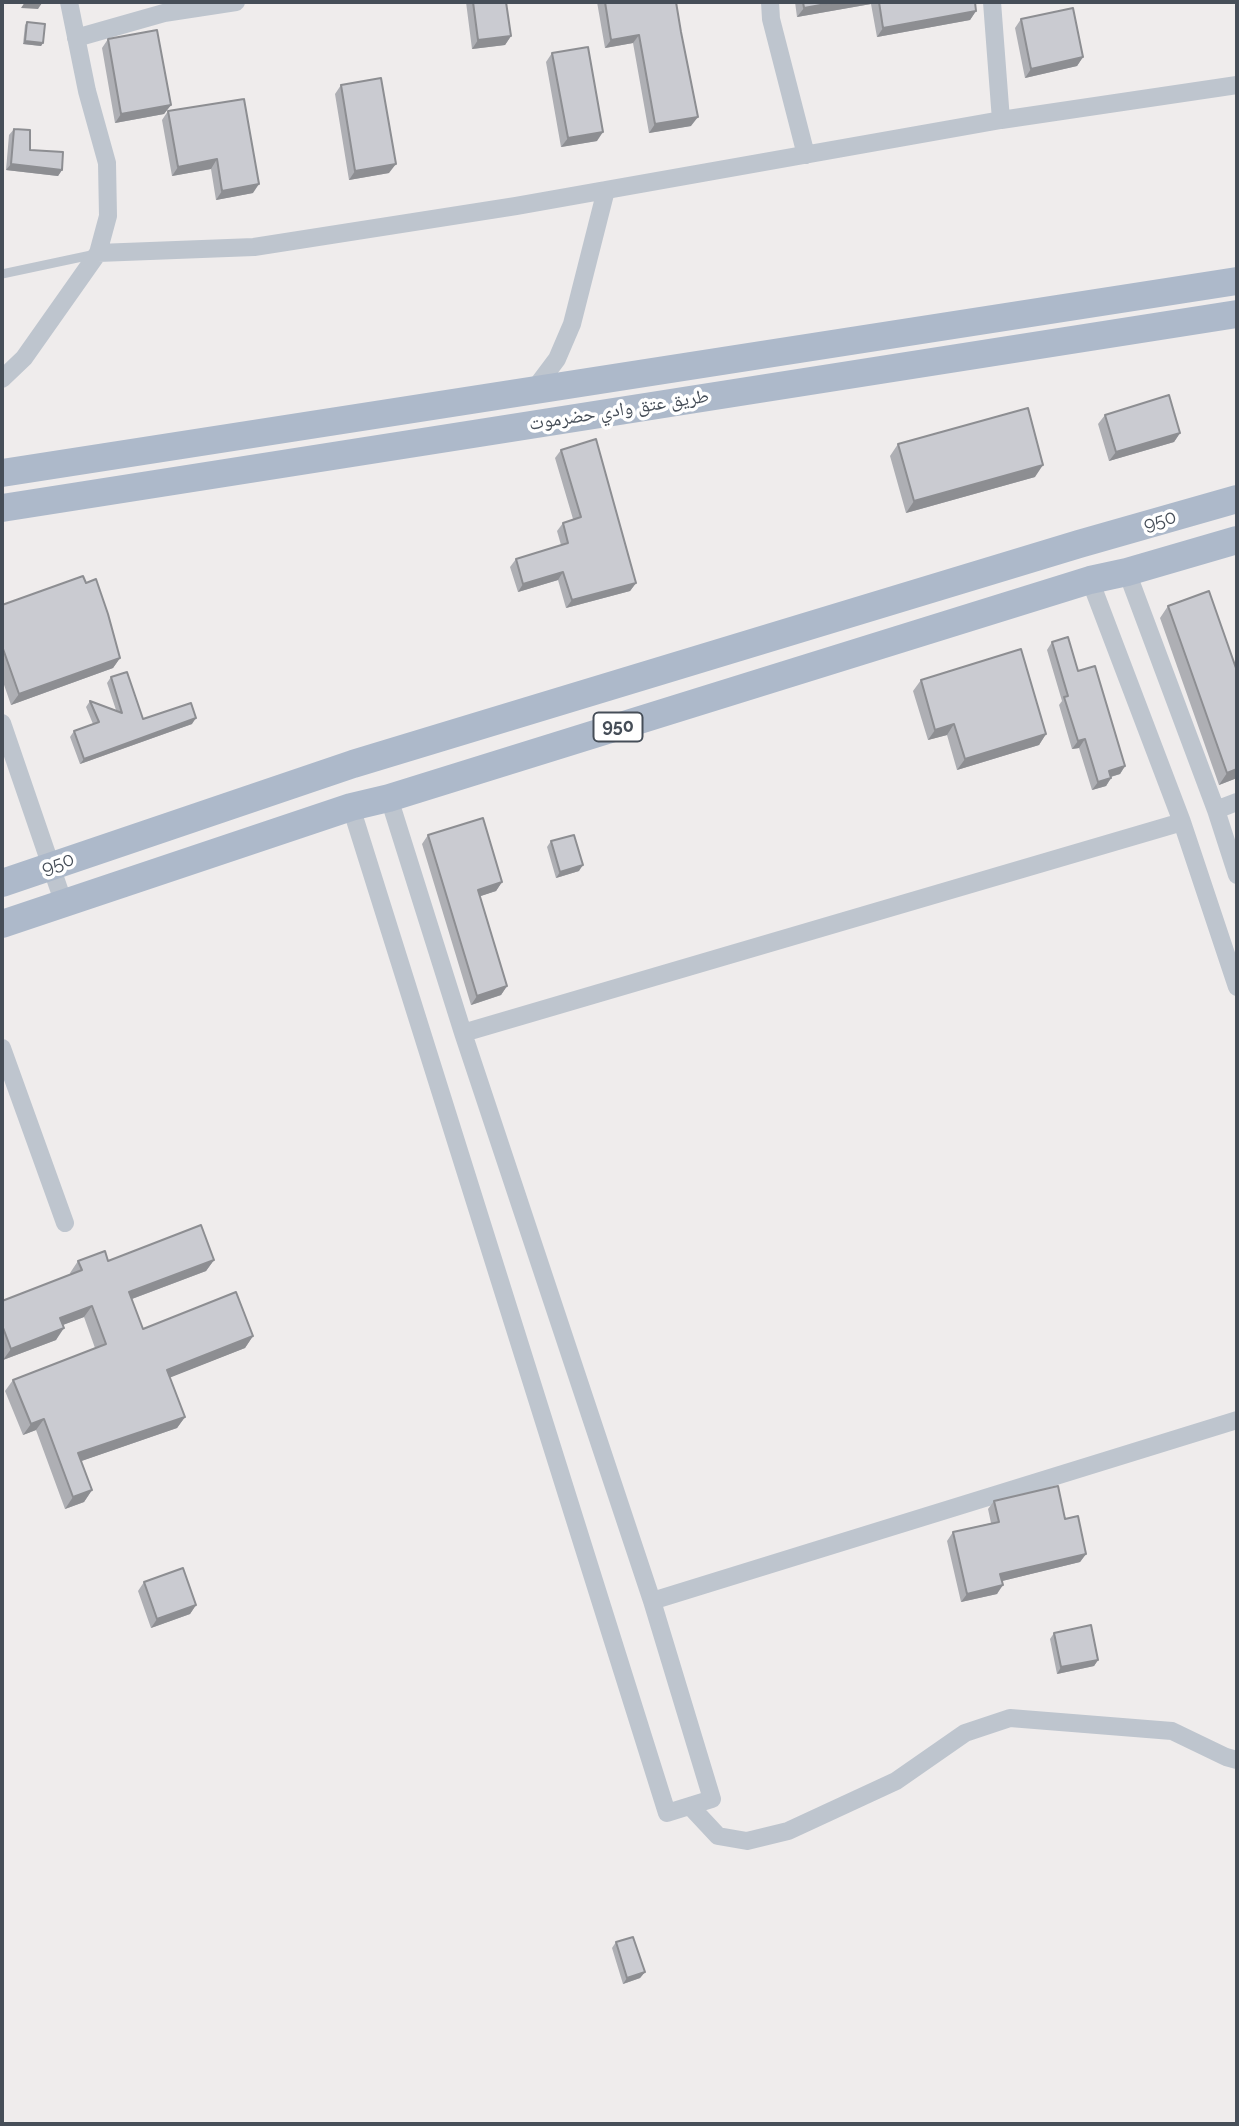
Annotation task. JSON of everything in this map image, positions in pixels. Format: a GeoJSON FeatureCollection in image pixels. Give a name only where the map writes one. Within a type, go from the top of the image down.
{"type":"FeatureCollection","features":[{"type":"Feature","properties":{"kind":"main road","name":"طريق عتق وادي حضرموت"},"geometry":{"type":"LineString","coordinates":[[2,473],[1237,281]]}},
{"type":"Feature","properties":{"kind":"main road","name":"طريق عتق وادي حضرموت"},"geometry":{"type":"LineString","coordinates":[[2,508],[1237,314]]}},
{"type":"Feature","properties":{"kind":"main road","name":"950"},"geometry":{"type":"LineString","coordinates":[[2,883],[353,764],[1079,544],[1237,499]]}},
{"type":"Feature","properties":{"kind":"main road","name":"950"},"geometry":{"type":"LineString","coordinates":[[2,924],[351,807],[389,798],[1090,580],[1237,540]]}},
{"type":"Feature","properties":{"kind":"street"},"geometry":{"type":"LineString","coordinates":[[2,379],[24,358],[98,253],[108,216],[107,163],[87,91],[69,2]]}},
{"type":"Feature","properties":{"kind":"street"},"geometry":{"type":"LineString","coordinates":[[76,38],[195,5],[236,2]]}},
{"type":"Feature","properties":{"kind":"street"},"geometry":{"type":"LineString","coordinates":[[770,2],[771,19],[806,155]]}},
{"type":"Feature","properties":{"kind":"street"},"geometry":{"type":"LineString","coordinates":[[992,2],[1001,120]]}},
{"type":"Feature","properties":{"kind":"street"},"geometry":{"type":"LineString","coordinates":[[98,253],[254,247],[606,190],[1001,120],[1237,85]]}},
{"type":"Feature","properties":{"kind":"street"},"geometry":{"type":"LineString","coordinates":[[533,391],[556,359],[572,324],[606,190]]}},
{"type":"Feature","properties":{"kind":"street"},"geometry":{"type":"LineString","coordinates":[[1127,572],[1216,810],[1237,875]]}},
{"type":"Feature","properties":{"kind":"street"},"geometry":{"type":"LineString","coordinates":[[1090,580],[1182,822],[1237,987]]}},
{"type":"Feature","properties":{"kind":"street"},"geometry":{"type":"LineString","coordinates":[[2,723],[64,904]]}},
{"type":"Feature","properties":{"kind":"street"},"geometry":{"type":"LineString","coordinates":[[351,807],[667,1813],[712,1799],[652,1601],[463,1033],[389,798]]}},
{"type":"Feature","properties":{"kind":"street"},"geometry":{"type":"LineString","coordinates":[[1216,810],[1237,802]]}},
{"type":"Feature","properties":{"kind":"street"},"geometry":{"type":"LineString","coordinates":[[463,1033],[1182,822]]}},
{"type":"Feature","properties":{"kind":"street"},"geometry":{"type":"LineString","coordinates":[[2,1048],[65,1223]]}},
{"type":"Feature","properties":{"kind":"street"},"geometry":{"type":"LineString","coordinates":[[652,1601],[1237,1420]]}},
{"type":"Feature","properties":{"kind":"street"},"geometry":{"type":"LineString","coordinates":[[690,1806],[718,1836],[747,1841],[788,1831],[896,1781],[965,1733],[1010,1718],[1172,1731],[1237,1760]]}},
{"type":"Feature","properties":{"kind":"lane"},"geometry":{"type":"LineString","coordinates":[[2,274],[98,253]]}},
{"type":"Feature","properties":{"kind":"building"},"geometry":{"type":"Polygon","coordinates":[[[473,2],[506,2],[511,36],[478,40],[473,2]]]}},
{"type":"Feature","properties":{"kind":"building"},"geometry":{"type":"Polygon","coordinates":[[[605,2],[676,2],[698,117],[655,124],[639,35],[611,40],[605,2]]]}},
{"type":"Feature","properties":{"kind":"building"},"geometry":{"type":"Polygon","coordinates":[[[803,2],[837,2],[804,8],[803,2]]]}},
{"type":"Feature","properties":{"kind":"building"},"geometry":{"type":"Polygon","coordinates":[[[879,2],[975,2],[976,11],[883,28],[879,2]]]}},
{"type":"Feature","properties":{"kind":"building"},"geometry":{"type":"Polygon","coordinates":[[[1073,8],[1083,57],[1031,69],[1021,19],[1073,8]]]}},
{"type":"Feature","properties":{"kind":"building"},"geometry":{"type":"Polygon","coordinates":[[[27,22],[45,24],[43,43],[25,41],[27,22]]]}},
{"type":"Feature","properties":{"kind":"building"},"geometry":{"type":"Polygon","coordinates":[[[157,30],[171,105],[121,114],[108,39],[157,30]]]}},
{"type":"Feature","properties":{"kind":"building"},"geometry":{"type":"Polygon","coordinates":[[[588,47],[603,132],[568,138],[552,53],[588,47]]]}},
{"type":"Feature","properties":{"kind":"building"},"geometry":{"type":"Polygon","coordinates":[[[381,78],[396,164],[355,171],[341,85],[381,78]]]}},
{"type":"Feature","properties":{"kind":"building"},"geometry":{"type":"Polygon","coordinates":[[[244,99],[259,184],[222,191],[217,159],[178,167],[168,111],[244,99]]]}},
{"type":"Feature","properties":{"kind":"building"},"geometry":{"type":"Polygon","coordinates":[[[14,129],[30,130],[30,150],[63,152],[62,170],[11,164],[14,129]]]}},
{"type":"Feature","properties":{"kind":"building"},"geometry":{"type":"Polygon","coordinates":[[[1169,395],[1180,433],[1116,452],[1105,415],[1169,395]]]}},
{"type":"Feature","properties":{"kind":"building"},"geometry":{"type":"Polygon","coordinates":[[[1028,408],[1043,465],[914,501],[898,444],[1028,408]]]}},
{"type":"Feature","properties":{"kind":"building"},"geometry":{"type":"Polygon","coordinates":[[[596,439],[636,583],[572,600],[563,572],[523,584],[516,559],[568,543],[563,523],[581,517],[561,450],[596,439]]]}},
{"type":"Feature","properties":{"kind":"building"},"geometry":{"type":"Polygon","coordinates":[[[83,576],[86,583],[96,579],[120,658],[19,694],[2,646],[2,605],[83,576]]]}},
{"type":"Feature","properties":{"kind":"building"},"geometry":{"type":"Polygon","coordinates":[[[1209,591],[1237,671],[1237,769],[1227,773],[1168,606],[1209,591]]]}},
{"type":"Feature","properties":{"kind":"building"},"geometry":{"type":"Polygon","coordinates":[[[1068,637],[1078,671],[1095,666],[1125,766],[1109,771],[1111,778],[1098,782],[1085,739],[1078,741],[1064,697],[1068,696],[1052,642],[1068,637]]]}},
{"type":"Feature","properties":{"kind":"building"},"geometry":{"type":"Polygon","coordinates":[[[1021,649],[1046,734],[965,759],[954,724],[935,730],[921,680],[1021,649]]]}},
{"type":"Feature","properties":{"kind":"building"},"geometry":{"type":"Polygon","coordinates":[[[127,672],[143,719],[191,703],[196,718],[84,759],[74,731],[99,722],[90,701],[122,713],[111,677],[127,672]]]}},
{"type":"Feature","properties":{"kind":"building"},"geometry":{"type":"Polygon","coordinates":[[[483,818],[502,882],[478,890],[507,986],[477,996],[428,835],[483,818]]]}},
{"type":"Feature","properties":{"kind":"building"},"geometry":{"type":"Polygon","coordinates":[[[574,835],[583,865],[560,872],[551,841],[574,835]]]}},
{"type":"Feature","properties":{"kind":"building"},"geometry":{"type":"Polygon","coordinates":[[[201,1225],[214,1260],[129,1292],[143,1329],[236,1292],[253,1336],[167,1370],[185,1417],[78,1453],[92,1490],[73,1497],[44,1419],[31,1424],[13,1380],[106,1344],[92,1306],[60,1318],[64,1328],[11,1349],[2,1325],[2,1301],[82,1270],[78,1261],[105,1251],[108,1261],[201,1225]]]}},
{"type":"Feature","properties":{"kind":"building"},"geometry":{"type":"Polygon","coordinates":[[[1058,1486],[1065,1519],[1078,1516],[1086,1554],[1000,1574],[1003,1585],[967,1594],[953,1532],[999,1522],[994,1501],[1058,1486]]]}},
{"type":"Feature","properties":{"kind":"building"},"geometry":{"type":"Polygon","coordinates":[[[183,1568],[196,1605],[157,1619],[144,1582],[183,1568]]]}},
{"type":"Feature","properties":{"kind":"building"},"geometry":{"type":"Polygon","coordinates":[[[1091,1625],[1098,1660],[1061,1667],[1054,1633],[1091,1625]]]}},
{"type":"Feature","properties":{"kind":"building"},"geometry":{"type":"Polygon","coordinates":[[[633,1937],[645,1972],[627,1978],[616,1942],[633,1937]]]}}]}
